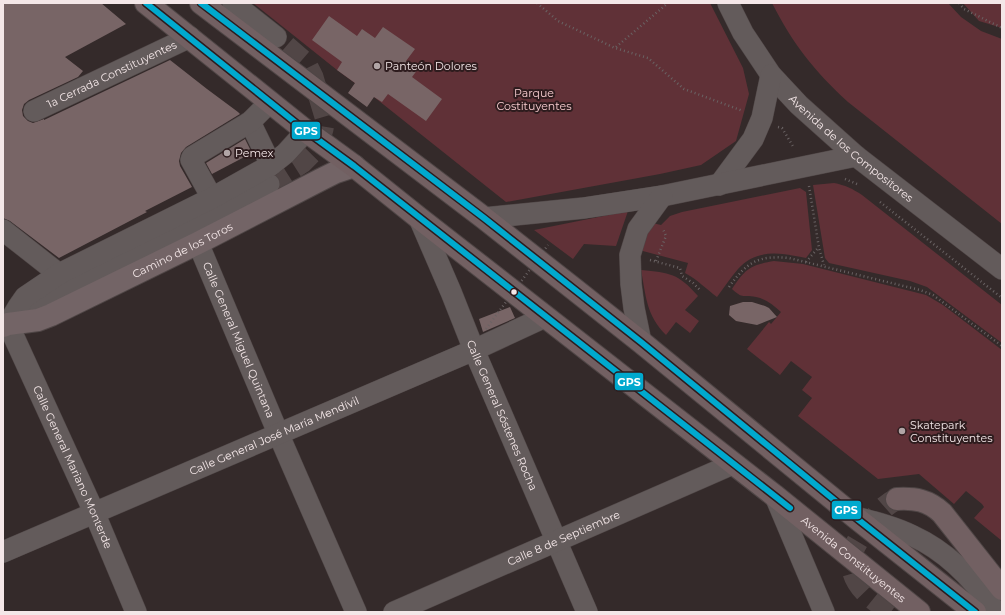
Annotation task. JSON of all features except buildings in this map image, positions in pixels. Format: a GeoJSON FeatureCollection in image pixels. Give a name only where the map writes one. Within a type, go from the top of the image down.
{"type":"FeatureCollection","features":[{"type":"Feature","properties":{"kind":"highway","name":"Avenida Constituyentes"},"geometry":{"type":"LineString","coordinates":[[146,3],[270,102],[354,166],[775,496],[917,612]]}},
{"type":"Feature","properties":{"kind":"highway"},"geometry":{"type":"LineString","coordinates":[[201,3],[484,218],[641,342],[855,517],[976,612]]}},
{"type":"Feature","properties":{"kind":"highway"},"geometry":{"type":"LineString","coordinates":[[896,499],[909,498],[934,505],[1002,589]]}},
{"type":"Feature","properties":{"kind":"main road","name":"Camino de los Toros"},"geometry":{"type":"LineString","coordinates":[[5,325],[38,320],[51,315],[198,243],[336,172],[354,166]]}},
{"type":"Feature","properties":{"kind":"street"},"geometry":{"type":"LineString","coordinates":[[234,3],[276,37]]}},
{"type":"Feature","properties":{"kind":"street","name":"Avenida de los Compositores"},"geometry":{"type":"LineString","coordinates":[[728,3],[743,33],[771,75],[799,106],[856,156],[1002,269]]}},
{"type":"Feature","properties":{"kind":"street","name":"1a Cerrada Constituyentes"},"geometry":{"type":"LineString","coordinates":[[34,111],[190,38]]}},
{"type":"Feature","properties":{"kind":"street"},"geometry":{"type":"LineString","coordinates":[[719,185],[753,139],[762,118],[771,75]]}},
{"type":"Feature","properties":{"kind":"street"},"geometry":{"type":"LineString","coordinates":[[212,198],[192,160],[192,157],[250,122],[270,102]]}},
{"type":"Feature","properties":{"kind":"street"},"geometry":{"type":"LineString","coordinates":[[250,122],[270,174]]}},
{"type":"Feature","properties":{"kind":"street"},"geometry":{"type":"LineString","coordinates":[[5,325],[26,297],[60,274],[212,198],[270,174],[306,130]]}},
{"type":"Feature","properties":{"kind":"street"},"geometry":{"type":"LineString","coordinates":[[484,218],[584,208],[662,196],[856,156]]}},
{"type":"Feature","properties":{"kind":"street","name":"Camino de los Toros"},"geometry":{"type":"LineString","coordinates":[[5,325],[270,174]]}},
{"type":"Feature","properties":{"kind":"street"},"geometry":{"type":"LineString","coordinates":[[641,342],[634,308],[630,255],[638,229],[662,196]]}},
{"type":"Feature","properties":{"kind":"street","name":"Calle General Sóstenes Rocha"},"geometry":{"type":"LineString","coordinates":[[419,218],[587,612]]}},
{"type":"Feature","properties":{"kind":"street"},"geometry":{"type":"LineString","coordinates":[[3,230],[60,274]]}},
{"type":"Feature","properties":{"kind":"street","name":"Calle General Miguel Quintana"},"geometry":{"type":"LineString","coordinates":[[198,243],[278,433],[356,612]]}},
{"type":"Feature","properties":{"kind":"street","name":"Calle General José María Mendívil"},"geometry":{"type":"LineString","coordinates":[[3,552],[474,350],[545,317]]}},
{"type":"Feature","properties":{"kind":"street","name":"Calle General Mariano Monterde"},"geometry":{"type":"LineString","coordinates":[[5,325],[94,512],[136,612]]}},
{"type":"Feature","properties":{"kind":"street","name":"Calle 8 de Septiembre"},"geometry":{"type":"LineString","coordinates":[[394,612],[734,464]]}},
{"type":"Feature","properties":{"kind":"street"},"geometry":{"type":"LineString","coordinates":[[775,496],[824,612]]}},
{"type":"Feature","properties":{"kind":"street"},"geometry":{"type":"LineString","coordinates":[[855,517],[897,529],[929,544],[961,568],[996,612]]}},
{"type":"Feature","properties":{"kind":"path"},"geometry":{"type":"LineString","coordinates":[[537,3],[558,21],[615,48],[648,58],[684,89],[762,118],[782,128],[805,166],[819,248],[824,265]]}},
{"type":"Feature","properties":{"kind":"path"},"geometry":{"type":"LineString","coordinates":[[615,48],[668,3]]}},
{"type":"Feature","properties":{"kind":"path"},"geometry":{"type":"LineString","coordinates":[[959,3],[964,9],[1002,28]]}},
{"type":"Feature","properties":{"kind":"path"},"geometry":{"type":"LineString","coordinates":[[841,177],[862,188]]}},
{"type":"Feature","properties":{"kind":"path"},"geometry":{"type":"LineString","coordinates":[[875,198],[1002,298]]}},
{"type":"Feature","properties":{"kind":"path"},"geometry":{"type":"LineString","coordinates":[[656,261],[666,236],[660,225]]}},
{"type":"Feature","properties":{"kind":"path"},"geometry":{"type":"LineString","coordinates":[[486,328],[548,245]]}},
{"type":"Feature","properties":{"kind":"path"},"geometry":{"type":"LineString","coordinates":[[806,262],[819,248]]}},
{"type":"Feature","properties":{"kind":"path"},"geometry":{"type":"LineString","coordinates":[[630,255],[680,268],[682,276],[702,291]]}},
{"type":"Feature","properties":{"kind":"path"},"geometry":{"type":"LineString","coordinates":[[729,287],[737,275],[748,264],[762,258],[789,258],[824,265],[920,290],[932,295],[1002,346]]}},
{"type":"Feature","properties":{"kind":"green space","name":"Parque Costituyentes"},"geometry":{"type":"Polygon","coordinates":[[[253,3],[710,3],[743,68],[749,94],[736,141],[701,165],[506,202],[253,3]]]}},
{"type":"Feature","properties":{"kind":"green space"},"geometry":{"type":"Polygon","coordinates":[[[772,3],[948,3],[961,17],[981,31],[1002,39],[1002,224],[836,91],[796,44],[772,3]]]}},
{"type":"Feature","properties":{"kind":"green space"},"geometry":{"type":"Polygon","coordinates":[[[963,3],[1002,3],[1002,28],[979,21],[963,3]]]}},
{"type":"Feature","properties":{"kind":"green space"},"geometry":{"type":"Polygon","coordinates":[[[834,183],[849,188],[862,195],[1002,305],[1002,343],[927,287],[910,281],[829,263],[825,258],[813,185],[834,183]]]}},
{"type":"Feature","properties":{"kind":"green space"},"geometry":{"type":"Polygon","coordinates":[[[800,188],[806,192],[812,250],[806,258],[770,254],[753,258],[745,262],[738,269],[717,297],[685,273],[688,263],[639,250],[648,222],[661,225],[670,216],[682,212],[800,188]]]}},
{"type":"Feature","properties":{"kind":"green space"},"geometry":{"type":"Polygon","coordinates":[[[628,211],[616,246],[584,244],[573,259],[534,230],[628,211]]]}},
{"type":"Feature","properties":{"kind":"green space"},"geometry":{"type":"Polygon","coordinates":[[[774,261],[803,264],[926,295],[943,305],[1002,350],[1002,541],[974,518],[984,507],[966,491],[954,504],[919,474],[878,479],[798,416],[812,398],[802,390],[812,377],[791,361],[780,375],[747,349],[769,322],[771,324],[781,312],[763,299],[751,296],[741,296],[732,289],[749,269],[759,264],[774,261]]]}},
{"type":"Feature","properties":{"kind":"green space"},"geometry":{"type":"Polygon","coordinates":[[[641,270],[667,273],[679,278],[698,296],[685,310],[699,321],[690,333],[676,322],[666,335],[659,328],[648,305],[641,270]]]}},
{"type":"Feature","properties":{"kind":"tunnel"},"geometry":{"type":"LineString","coordinates":[[269,184],[302,163],[318,147],[325,117],[313,77],[306,63],[276,37]]}},
{"type":"Feature","properties":{"kind":"tunnel"},"geometry":{"type":"LineString","coordinates":[[891,612],[871,598],[860,586],[853,572],[852,556],[857,542],[876,516],[883,508],[897,499]]}},
{"type":"Feature","properties":{"kind":"transit line","name":"GPS"},"geometry":{"type":"LineString","coordinates":[[146,3],[306,131],[354,166],[790,508]]}},
{"type":"Feature","properties":{"kind":"transit line","name":"GPS"},"geometry":{"type":"LineString","coordinates":[[201,3],[484,218],[641,342],[855,517],[975,612]]}},
{"type":"Feature","properties":{"kind":"place","name":"Panteón Dolores"},"geometry":{"type":"Point","coordinates":[377,66]}},
{"type":"Feature","properties":{"kind":"place","name":"Pemex"},"geometry":{"type":"Point","coordinates":[227,153]}},
{"type":"Feature","properties":{"kind":"place","name":"Skatepark Constituyentes"},"geometry":{"type":"Point","coordinates":[902,431]}}]}
